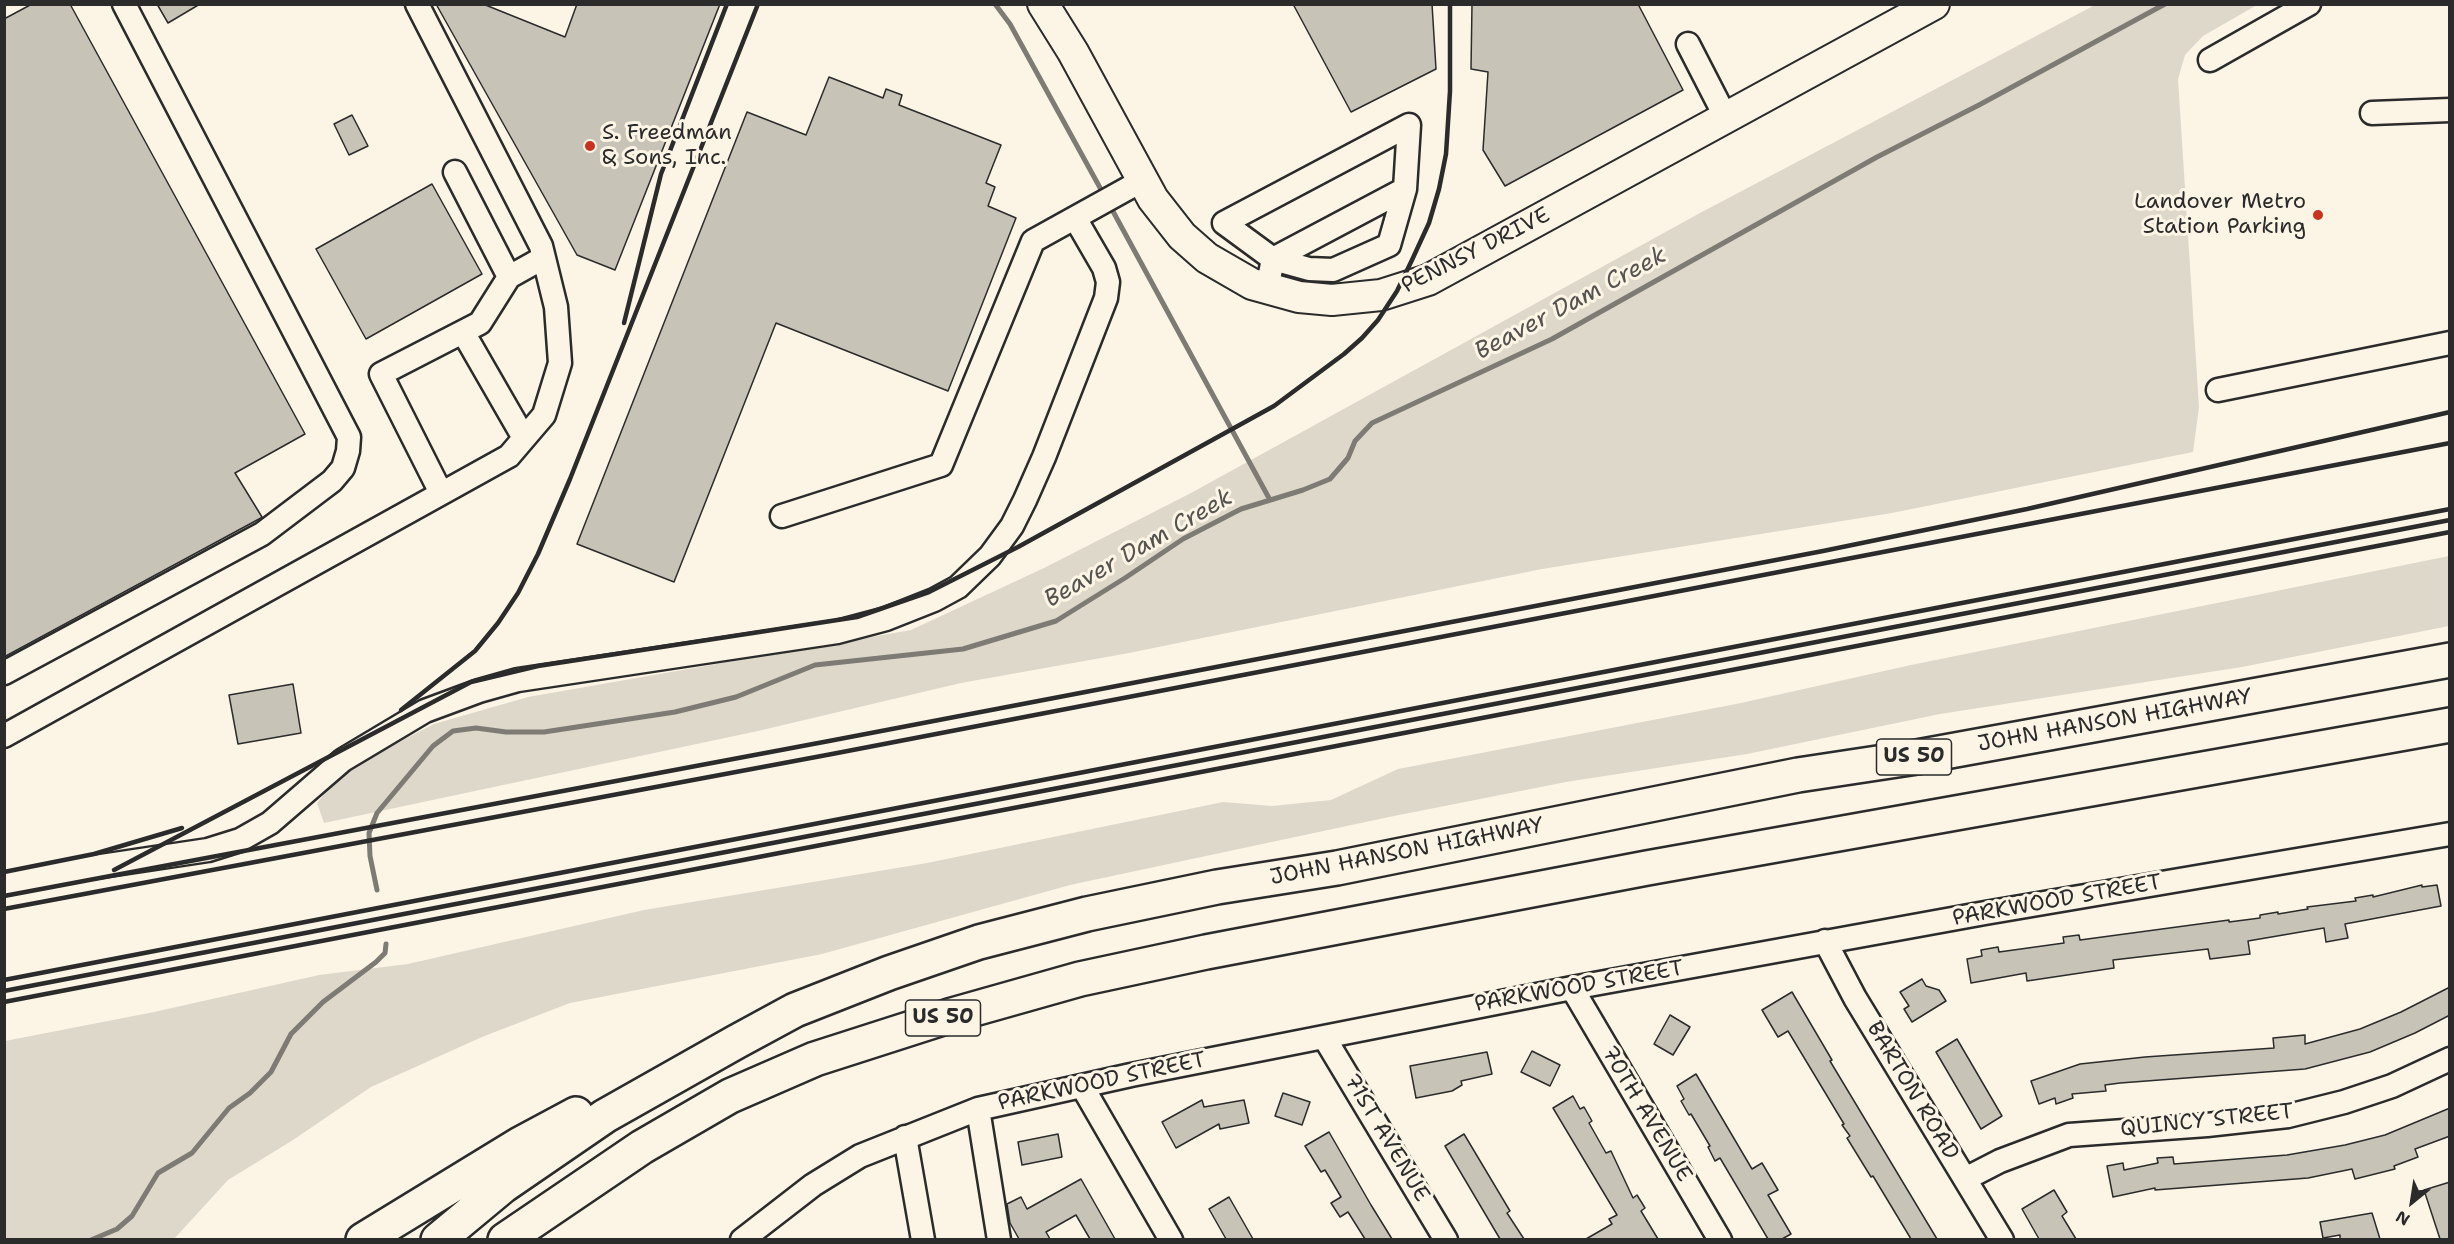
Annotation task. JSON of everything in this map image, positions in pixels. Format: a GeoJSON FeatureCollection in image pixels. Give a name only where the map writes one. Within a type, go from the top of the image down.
{"type":"FeatureCollection","features":[{"type":"Feature","properties":{"kind":"highway","name":"JOHN HANSON HIGHWAY"},"geometry":{"type":"LineString","coordinates":[[438,1239],[503,1186],[604,1116],[736,1042],[795,1010],[889,973],[979,942],[1087,914],[1217,887],[1337,868],[1798,775],[1917,757],[2450,660]]}},
{"type":"Feature","properties":{"kind":"highway","name":"US 50"},"geometry":{"type":"LineString","coordinates":[[505,1239],[642,1147],[730,1096],[815,1059],[949,1016],[1080,979],[1206,952],[1647,868],[2450,725]]}},
{"type":"Feature","properties":{"kind":"highway"},"geometry":{"type":"LineString","coordinates":[[363,1239],[520,1144],[609,1096],[736,1042]]}},
{"type":"Feature","properties":{"kind":"main road","name":"PENNSY DRIVE"},"geometry":{"type":"LineString","coordinates":[[1043,4],[1073,52],[1130,187],[1161,211],[1194,247],[1238,277],[1267,289],[1316,300],[1349,300],[1381,295],[1411,286],[1444,272],[1934,4]]}},
{"type":"Feature","properties":{"kind":"street"},"geometry":{"type":"LineString","coordinates":[[4,673],[262,534],[332,482],[343,468],[348,451],[349,437],[124,4]]}},
{"type":"Feature","properties":{"kind":"street"},"geometry":{"type":"LineString","coordinates":[[4,736],[509,456],[544,415],[560,363],[556,307],[541,246],[417,4]]}},
{"type":"Feature","properties":{"kind":"street"},"geometry":{"type":"LineString","coordinates":[[2210,60],[2309,4]]}},
{"type":"Feature","properties":{"kind":"street"},"geometry":{"type":"LineString","coordinates":[[1688,44],[1726,118]]}},
{"type":"Feature","properties":{"kind":"street"},"geometry":{"type":"LineString","coordinates":[[2372,113],[2450,110]]}},
{"type":"Feature","properties":{"kind":"street"},"geometry":{"type":"LineString","coordinates":[[1409,125],[1405,189],[1389,245],[1333,270],[1309,269],[1273,259],[1224,223],[1409,125]]}},
{"type":"Feature","properties":{"kind":"street"},"geometry":{"type":"LineString","coordinates":[[455,172],[509,277]]}},
{"type":"Feature","properties":{"kind":"street"},"geometry":{"type":"LineString","coordinates":[[782,516],[941,465],[1033,241],[1130,187]]}},
{"type":"Feature","properties":{"kind":"street"},"geometry":{"type":"LineString","coordinates":[[1273,259],[1405,189]]}},
{"type":"Feature","properties":{"kind":"street"},"geometry":{"type":"LineString","coordinates":[[4,884],[91,867],[208,850],[240,840],[270,823],[343,760],[425,711],[478,691],[518,680],[837,632],[885,619],[948,593],[966,581],[990,556],[1012,526],[1044,457],[1106,298],[1108,282],[1083,214]]}},
{"type":"Feature","properties":{"kind":"street"},"geometry":{"type":"LineString","coordinates":[[441,493],[381,374],[480,323],[509,277],[543,258]]}},
{"type":"Feature","properties":{"kind":"street"},"geometry":{"type":"LineString","coordinates":[[1267,289],[1273,259]]}},
{"type":"Feature","properties":{"kind":"street"},"geometry":{"type":"LineString","coordinates":[[463,332],[524,438]]}},
{"type":"Feature","properties":{"kind":"street"},"geometry":{"type":"LineString","coordinates":[[2217,390],[2450,343]]}},
{"type":"Feature","properties":{"kind":"street","name":"PARKWOOD STREET"},"geometry":{"type":"LineString","coordinates":[[742,1239],[813,1185],[860,1156],[978,1109],[1572,988],[1825,941],[2450,834]]}},
{"type":"Feature","properties":{"kind":"street","name":"BARTON ROAD"},"geometry":{"type":"LineString","coordinates":[[1825,941],[1855,998],[2002,1239]]}},
{"type":"Feature","properties":{"kind":"street","name":"70TH AVENUE"},"geometry":{"type":"LineString","coordinates":[[1572,988],[1720,1239]]}},
{"type":"Feature","properties":{"kind":"street","name":"71ST AVENUE"},"geometry":{"type":"LineString","coordinates":[[1324,1037],[1446,1239]]}},
{"type":"Feature","properties":{"kind":"street","name":"QUINCY STREET"},"geometry":{"type":"LineString","coordinates":[[1965,1179],[2009,1157],[2069,1135],[2207,1125],[2288,1116],[2344,1102],[2392,1086],[2450,1059]]}},
{"type":"Feature","properties":{"kind":"street"},"geometry":{"type":"LineString","coordinates":[[1082,1086],[1171,1239]]}},
{"type":"Feature","properties":{"kind":"street"},"geometry":{"type":"LineString","coordinates":[[978,1109],[999,1239]]}},
{"type":"Feature","properties":{"kind":"street"},"geometry":{"type":"LineString","coordinates":[[905,1137],[923,1239]]}},
{"type":"Feature","properties":{"kind":"shaded area"},"geometry":{"type":"Polygon","coordinates":[[[2095,5],[2257,5],[2203,36],[2185,55],[2178,79],[2199,407],[2193,452],[1892,513],[1542,569],[1129,653],[961,683],[758,731],[324,823],[317,803],[346,769],[434,724],[528,697],[911,630],[1044,568],[1191,493],[1700,213],[2095,5]]]}},
{"type":"Feature","properties":{"kind":"shaded area"},"geometry":{"type":"Polygon","coordinates":[[[2449,556],[2449,626],[2242,667],[1940,714],[1747,754],[1566,782],[1389,817],[1070,885],[822,954],[570,1003],[482,1037],[371,1087],[293,1140],[228,1180],[174,1239],[5,1239],[5,1041],[154,1012],[319,975],[408,964],[644,910],[927,863],[1223,802],[1272,806],[1331,800],[1398,769],[1741,703],[1911,665],[2449,556]]]}},
{"type":"Feature","properties":{"kind":"building"},"geometry":{"type":"Polygon","coordinates":[[[32,4],[70,4],[305,434],[235,473],[262,517],[4,657],[4,19],[32,4]]]}},
{"type":"Feature","properties":{"kind":"building"},"geometry":{"type":"Polygon","coordinates":[[[157,4],[200,4],[168,23],[157,4]]]}},
{"type":"Feature","properties":{"kind":"building","name":"S. Freedman & Sons, Inc."},"geometry":{"type":"Polygon","coordinates":[[[436,4],[483,4],[565,37],[577,4],[720,4],[615,270],[577,255],[436,4]]]}},
{"type":"Feature","properties":{"kind":"building"},"geometry":{"type":"Polygon","coordinates":[[[1293,4],[1432,4],[1436,69],[1351,112],[1293,4]]]}},
{"type":"Feature","properties":{"kind":"building"},"geometry":{"type":"Polygon","coordinates":[[[1472,4],[1638,4],[1683,90],[1505,186],[1483,150],[1488,72],[1471,69],[1472,4]]]}},
{"type":"Feature","properties":{"kind":"building"},"geometry":{"type":"Polygon","coordinates":[[[829,77],[883,98],[886,89],[902,95],[899,105],[1001,145],[986,183],[995,187],[988,206],[1016,218],[948,391],[776,323],[674,582],[577,544],[747,112],[806,135],[829,77]]]}},
{"type":"Feature","properties":{"kind":"building"},"geometry":{"type":"Polygon","coordinates":[[[352,115],[368,146],[349,155],[334,124],[352,115]]]}},
{"type":"Feature","properties":{"kind":"building"},"geometry":{"type":"Polygon","coordinates":[[[432,184],[482,274],[366,339],[316,249],[432,184]]]}},
{"type":"Feature","properties":{"kind":"building"},"geometry":{"type":"Polygon","coordinates":[[[293,684],[301,733],[238,744],[229,695],[293,684]]]}},
{"type":"Feature","properties":{"kind":"building"},"geometry":{"type":"Polygon","coordinates":[[[2422,885],[2422,887],[2437,885],[2441,906],[2345,924],[2348,938],[2326,942],[2324,928],[2248,941],[2250,954],[2210,959],[2208,949],[2113,960],[2114,968],[2027,981],[2026,973],[1971,983],[1967,959],[1982,956],[1981,950],[1998,947],[1999,952],[2064,943],[2063,937],[2079,935],[2080,940],[2260,918],[2260,915],[2356,901],[2355,898],[2373,895],[2373,897],[2422,885]]]}},
{"type":"Feature","properties":{"kind":"building"},"geometry":{"type":"Polygon","coordinates":[[[1922,979],[1926,986],[1939,990],[1946,1001],[1912,1022],[1904,1009],[1909,1006],[1900,992],[1922,979]]]}},
{"type":"Feature","properties":{"kind":"building"},"geometry":{"type":"Polygon","coordinates":[[[2450,987],[2450,1015],[2370,1052],[2305,1069],[2105,1085],[2106,1091],[2072,1094],[2073,1098],[2056,1104],[2055,1098],[2039,1104],[2031,1081],[2080,1064],[2274,1048],[2273,1038],[2305,1035],[2305,1044],[2360,1029],[2401,1012],[2450,987]]]}},
{"type":"Feature","properties":{"kind":"building"},"geometry":{"type":"Polygon","coordinates":[[[1792,992],[1832,1060],[1830,1061],[1937,1239],[1911,1239],[1847,1138],[1850,1136],[1842,1125],[1844,1124],[1788,1031],[1778,1037],[1762,1010],[1792,992]]]}},
{"type":"Feature","properties":{"kind":"building"},"geometry":{"type":"Polygon","coordinates":[[[1670,1015],[1690,1027],[1673,1055],[1654,1044],[1670,1015]]]}},
{"type":"Feature","properties":{"kind":"building"},"geometry":{"type":"Polygon","coordinates":[[[1957,1039],[2002,1116],[1981,1129],[1936,1052],[1957,1039]]]}},
{"type":"Feature","properties":{"kind":"building"},"geometry":{"type":"Polygon","coordinates":[[[1532,1051],[1560,1065],[1550,1086],[1521,1072],[1532,1051]]]}},
{"type":"Feature","properties":{"kind":"building"},"geometry":{"type":"Polygon","coordinates":[[[1487,1052],[1492,1074],[1461,1081],[1462,1085],[1452,1091],[1416,1098],[1410,1066],[1487,1052]]]}},
{"type":"Feature","properties":{"kind":"building"},"geometry":{"type":"Polygon","coordinates":[[[1696,1074],[1752,1169],[1762,1163],[1778,1190],[1768,1195],[1791,1234],[1782,1239],[1768,1239],[1720,1158],[1715,1161],[1708,1147],[1710,1146],[1681,1101],[1684,1099],[1677,1086],[1696,1074]]]}},
{"type":"Feature","properties":{"kind":"building"},"geometry":{"type":"Polygon","coordinates":[[[1283,1093],[1310,1102],[1302,1125],[1275,1116],[1283,1093]]]}},
{"type":"Feature","properties":{"kind":"building"},"geometry":{"type":"Polygon","coordinates":[[[1573,1096],[1580,1109],[1584,1107],[1592,1121],[1589,1123],[1606,1153],[1611,1151],[1633,1198],[1637,1195],[1645,1208],[1641,1211],[1658,1239],[1586,1239],[1612,1224],[1609,1219],[1617,1215],[1553,1108],[1573,1096]]]}},
{"type":"Feature","properties":{"kind":"building"},"geometry":{"type":"Polygon","coordinates":[[[1202,1100],[1204,1107],[1244,1100],[1249,1123],[1220,1129],[1219,1124],[1176,1148],[1162,1122],[1202,1100]]]}},
{"type":"Feature","properties":{"kind":"building"},"geometry":{"type":"Polygon","coordinates":[[[2450,1108],[2450,1136],[2415,1149],[2418,1157],[2394,1166],[2395,1169],[2355,1179],[2352,1169],[2308,1178],[2155,1190],[2155,1188],[2113,1197],[2107,1166],[2123,1163],[2124,1170],[2158,1163],[2157,1158],[2173,1157],[2174,1164],[2287,1155],[2385,1135],[2450,1108]]]}},
{"type":"Feature","properties":{"kind":"building"},"geometry":{"type":"Polygon","coordinates":[[[1329,1132],[1392,1239],[1365,1239],[1348,1212],[1340,1217],[1331,1203],[1341,1197],[1325,1170],[1321,1172],[1305,1146],[1329,1132]]]}},
{"type":"Feature","properties":{"kind":"building"},"geometry":{"type":"Polygon","coordinates":[[[1058,1134],[1062,1157],[1022,1165],[1018,1142],[1058,1134]]]}},
{"type":"Feature","properties":{"kind":"building"},"geometry":{"type":"Polygon","coordinates":[[[1464,1134],[1510,1211],[1507,1213],[1524,1239],[1500,1239],[1445,1146],[1464,1134]]]}},
{"type":"Feature","properties":{"kind":"building"},"geometry":{"type":"Polygon","coordinates":[[[1081,1179],[1115,1239],[1090,1239],[1076,1215],[1046,1232],[1050,1239],[1019,1239],[1010,1223],[1007,1204],[1021,1197],[1027,1209],[1081,1179]]]}},
{"type":"Feature","properties":{"kind":"building"},"geometry":{"type":"Polygon","coordinates":[[[2450,1182],[2450,1239],[2440,1239],[2424,1190],[2450,1182]]]}},
{"type":"Feature","properties":{"kind":"building"},"geometry":{"type":"Polygon","coordinates":[[[2054,1190],[2067,1212],[2062,1216],[2076,1239],[2039,1239],[2022,1209],[2054,1190]]]}},
{"type":"Feature","properties":{"kind":"building"},"geometry":{"type":"Polygon","coordinates":[[[1229,1197],[1253,1239],[1226,1239],[1209,1209],[1229,1197]]]}},
{"type":"Feature","properties":{"kind":"building"},"geometry":{"type":"Polygon","coordinates":[[[2372,1213],[2380,1239],[2340,1239],[2340,1235],[2323,1238],[2320,1222],[2372,1213]]]}},
{"type":"Feature","properties":{"kind":"waterway"},"geometry":{"type":"LineString","coordinates":[[995,4],[1010,24],[1104,195]]}},
{"type":"Feature","properties":{"kind":"waterway","name":"Beaver Dam Creek"},"geometry":{"type":"LineString","coordinates":[[377,890],[370,856],[369,833],[377,813],[433,746],[453,731],[476,728],[506,732],[544,732],[675,712],[736,697],[815,665],[963,649],[1056,621],[1183,539],[1241,509],[1330,479],[1348,458],[1355,441],[1372,423],[1552,339],[1877,157],[1979,105],[2165,4]]}},
{"type":"Feature","properties":{"kind":"waterway"},"geometry":{"type":"LineString","coordinates":[[1109,204],[1270,500]]}},
{"type":"Feature","properties":{"kind":"waterway","name":"Beaver Dam Creek"},"geometry":{"type":"LineString","coordinates":[[91,1240],[117,1229],[132,1216],[158,1173],[192,1153],[229,1108],[250,1093],[271,1072],[291,1034],[323,1002],[376,962],[385,953],[386,944]]}},
{"type":"Feature","properties":{"kind":"railway"},"geometry":{"type":"LineString","coordinates":[[624,323],[661,174],[727,4]]}},
{"type":"Feature","properties":{"kind":"railway"},"geometry":{"type":"LineString","coordinates":[[401,710],[475,651],[498,623],[518,593],[538,554],[570,479],[758,4]]}},
{"type":"Feature","properties":{"kind":"railway"},"geometry":{"type":"LineString","coordinates":[[114,870],[471,682],[538,666],[857,617],[929,592],[1018,547],[1274,406],[1344,354],[1378,320],[1397,291],[1429,223],[1446,154],[1450,91],[1450,4]]}},
{"type":"Feature","properties":{"kind":"railway"},"geometry":{"type":"LineString","coordinates":[[4,896],[1823,551],[2027,509],[2450,412]]}},
{"type":"Feature","properties":{"kind":"railway"},"geometry":{"type":"LineString","coordinates":[[4,909],[832,754],[2450,443]]}},
{"type":"Feature","properties":{"kind":"railway"},"geometry":{"type":"LineString","coordinates":[[4,980],[2450,509]]}},
{"type":"Feature","properties":{"kind":"railway"},"geometry":{"type":"LineString","coordinates":[[4,991],[2450,520]]}},
{"type":"Feature","properties":{"kind":"railway"},"geometry":{"type":"LineString","coordinates":[[4,1002],[2450,532]]}},
{"type":"Feature","properties":{"kind":"railway"},"geometry":{"type":"LineString","coordinates":[[4,872],[94,854],[182,828]]}},
{"type":"Feature","properties":{"kind":"place","name":"S. Freedman & Sons, Inc."},"geometry":{"type":"Point","coordinates":[590,146]}},
{"type":"Feature","properties":{"kind":"place","name":"Landover Metro Station Parking"},"geometry":{"type":"Point","coordinates":[2318,215]}}]}
